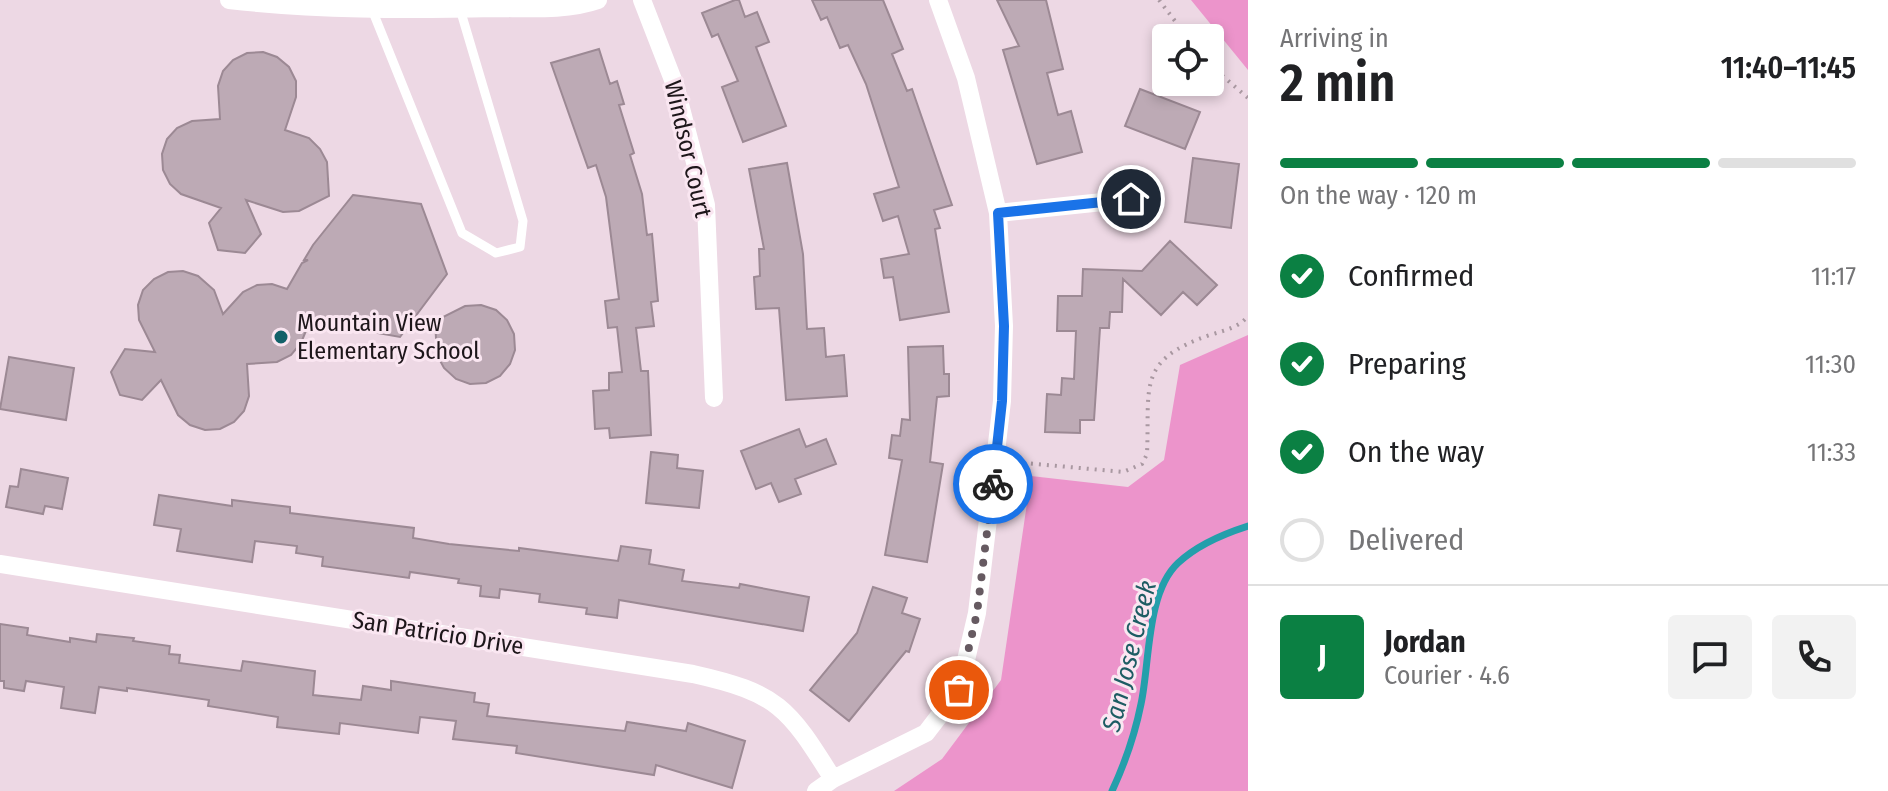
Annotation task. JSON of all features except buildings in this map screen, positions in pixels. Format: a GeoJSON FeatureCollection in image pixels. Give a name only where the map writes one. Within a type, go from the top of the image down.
{"type":"FeatureCollection","features":[{"type":"Feature","properties":{"kind":"street"},"geometry":{"type":"LineString","coordinates":[[229,0],[269,5],[460,9],[541,8],[598,0]]}},
{"type":"Feature","properties":{"kind":"street","name":"Windsor Court"},"geometry":{"type":"LineString","coordinates":[[642,0],[675,85],[706,205],[714,398]]}},
{"type":"Feature","properties":{"kind":"street"},"geometry":{"type":"LineString","coordinates":[[816,791],[833,779],[926,733],[959,690],[977,613],[1002,401],[1004,326],[998,213],[966,78],[938,0]]}},
{"type":"Feature","properties":{"kind":"street"},"geometry":{"type":"LineString","coordinates":[[998,213],[1131,199]]}},
{"type":"Feature","properties":{"kind":"street","name":"San Patricio Drive"},"geometry":{"type":"LineString","coordinates":[[0,564],[662,669],[738,684],[773,700],[802,729],[833,779]]}},
{"type":"Feature","properties":{"kind":"lane"},"geometry":{"type":"LineString","coordinates":[[371,7],[462,233],[496,253],[520,247],[523,221],[460,9]]}},
{"type":"Feature","properties":{"kind":"path"},"geometry":{"type":"LineString","coordinates":[[1159,0],[1177,24]]}},
{"type":"Feature","properties":{"kind":"path"},"geometry":{"type":"LineString","coordinates":[[1224,77],[1248,98]]}},
{"type":"Feature","properties":{"kind":"path"},"geometry":{"type":"LineString","coordinates":[[995,460],[1123,472],[1142,464],[1147,454],[1151,377],[1164,356],[1186,343],[1240,325],[1248,316]]}},
{"type":"Feature","properties":{"kind":"shaded area"},"geometry":{"type":"Polygon","coordinates":[[[1191,0],[1248,0],[1248,70],[1224,41],[1224,24],[1211,24],[1191,0]]]}},
{"type":"Feature","properties":{"kind":"shaded area"},"geometry":{"type":"Polygon","coordinates":[[[1248,335],[1248,791],[894,791],[942,759],[1001,680],[1031,476],[1128,487],[1164,460],[1180,365],[1248,335]]]}},
{"type":"Feature","properties":{"kind":"waterway","name":"San Jose Creek"},"geometry":{"type":"LineString","coordinates":[[1112,791],[1136,726],[1155,610],[1168,576],[1178,563],[1202,545],[1248,526]]}},
{"type":"Feature","properties":{"kind":"way so far"},"geometry":{"type":"LineString","coordinates":[[959,690],[977,613],[993,484]]}},
{"type":"Feature","properties":{"kind":"place","name":"Mountain View Elementary School"},"geometry":{"type":"Point","coordinates":[281,337]}},
{"type":"Feature","properties":{"kind":"route"},"geometry":{"type":"LineString","coordinates":[[993,484],[1002,401],[1004,326],[998,213],[1131,199]]}}]}
